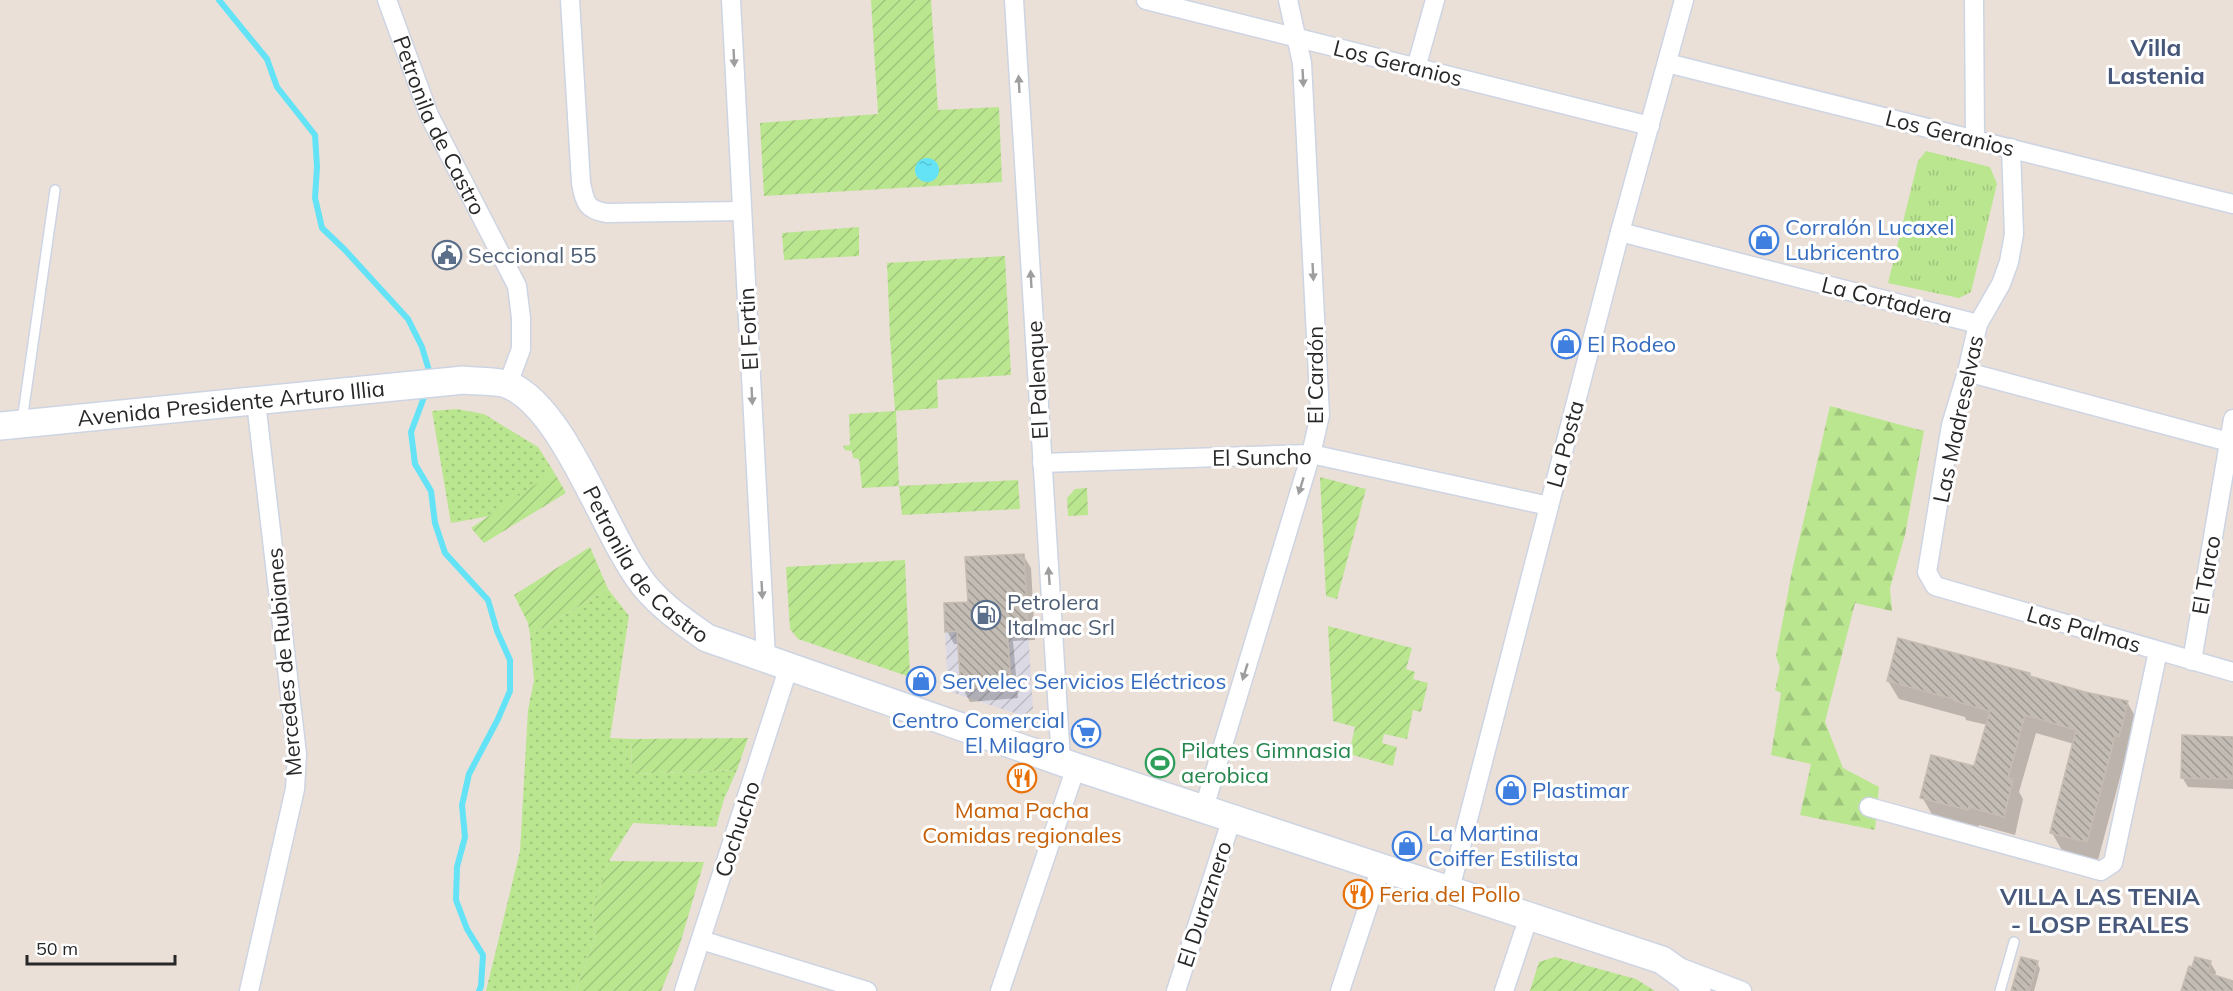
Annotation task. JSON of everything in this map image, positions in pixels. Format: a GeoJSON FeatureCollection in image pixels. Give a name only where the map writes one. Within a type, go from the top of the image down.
{"type":"FeatureCollection","features":[{"type":"Feature","properties":{"kind":"main road","name":"Avenida Presidente Arturo Illia"},"geometry":{"type":"LineString","coordinates":[[11,425],[464,380],[508,384]]}},
{"type":"Feature","properties":{"kind":"main road","name":"Petronila de Castro"},"geometry":{"type":"LineString","coordinates":[[508,384],[528,397],[549,418],[622,552],[644,585],[664,607],[707,638],[777,662]]}},
{"type":"Feature","properties":{"kind":"main road"},"geometry":{"type":"LineString","coordinates":[[777,662],[1069,764],[1662,960],[1687,978],[1697,991]]}},
{"type":"Feature","properties":{"kind":"street","name":"Petronila de Castro"},"geometry":{"type":"LineString","coordinates":[[387,0],[429,115],[517,285],[521,318],[520,349],[508,384]]}},
{"type":"Feature","properties":{"kind":"street"},"geometry":{"type":"LineString","coordinates":[[570,0],[581,183],[585,202],[595,211],[607,213],[742,211]]}},
{"type":"Feature","properties":{"kind":"street","name":"El Fortin"},"geometry":{"type":"LineString","coordinates":[[731,0],[742,211],[777,662]]}},
{"type":"Feature","properties":{"kind":"street","name":"El Palenque"},"geometry":{"type":"LineString","coordinates":[[1014,0],[1042,463],[1069,764]]}},
{"type":"Feature","properties":{"kind":"street","name":"Los Geranios"},"geometry":{"type":"LineString","coordinates":[[1146,0],[1650,126]]}},
{"type":"Feature","properties":{"kind":"street","name":"El Cardón"},"geometry":{"type":"LineString","coordinates":[[1204,808],[1311,454],[1320,414],[1302,63],[1288,0]]}},
{"type":"Feature","properties":{"kind":"street"},"geometry":{"type":"LineString","coordinates":[[1416,68],[1435,0]]}},
{"type":"Feature","properties":{"kind":"street","name":"La Posta"},"geometry":{"type":"LineString","coordinates":[[1450,889],[1620,232],[1684,0]]}},
{"type":"Feature","properties":{"kind":"street"},"geometry":{"type":"LineString","coordinates":[[1974,0],[1975,139]]}},
{"type":"Feature","properties":{"kind":"street","name":"Los Geranios"},"geometry":{"type":"LineString","coordinates":[[1667,63],[2233,204]]}},
{"type":"Feature","properties":{"kind":"street","name":"Las Madreselvas"},"geometry":{"type":"LineString","coordinates":[[1935,586],[1927,572],[1952,425],[1978,324],[2001,284],[2009,262],[2014,234],[2011,148]]}},
{"type":"Feature","properties":{"kind":"street","name":"La Cortadera"},"geometry":{"type":"LineString","coordinates":[[1620,232],[1978,324]]}},
{"type":"Feature","properties":{"kind":"street"},"geometry":{"type":"LineString","coordinates":[[1967,372],[2231,442]]}},
{"type":"Feature","properties":{"kind":"street","name":"Mercedes de Rubianes"},"geometry":{"type":"LineString","coordinates":[[249,991],[295,789],[297,754],[256,402]]}},
{"type":"Feature","properties":{"kind":"street","name":"El Tarco"},"geometry":{"type":"LineString","coordinates":[[2192,661],[2231,442],[2233,419]]}},
{"type":"Feature","properties":{"kind":"street","name":"El Suncho"},"geometry":{"type":"LineString","coordinates":[[1042,463],[1311,454],[1549,506]]}},
{"type":"Feature","properties":{"kind":"street","name":"Las Palmas"},"geometry":{"type":"LineString","coordinates":[[1935,586],[2233,672]]}},
{"type":"Feature","properties":{"kind":"street"},"geometry":{"type":"LineString","coordinates":[[1869,807],[2101,871],[2113,864],[2158,651]]}},
{"type":"Feature","properties":{"kind":"street","name":"Cochucho"},"geometry":{"type":"LineString","coordinates":[[684,991],[701,940],[777,662]]}},
{"type":"Feature","properties":{"kind":"street"},"geometry":{"type":"LineString","coordinates":[[1000,991],[1069,764]]}},
{"type":"Feature","properties":{"kind":"street","name":"El Duraznero"},"geometry":{"type":"LineString","coordinates":[[1176,991],[1232,818]]}},
{"type":"Feature","properties":{"kind":"street"},"geometry":{"type":"LineString","coordinates":[[1340,991],[1381,867]]}},
{"type":"Feature","properties":{"kind":"street"},"geometry":{"type":"LineString","coordinates":[[1504,991],[1529,916]]}},
{"type":"Feature","properties":{"kind":"street"},"geometry":{"type":"LineString","coordinates":[[701,940],[867,991]]}},
{"type":"Feature","properties":{"kind":"street"},"geometry":{"type":"LineString","coordinates":[[1662,960],[1742,991]]}},
{"type":"Feature","properties":{"kind":"lane"},"geometry":{"type":"LineString","coordinates":[[11,425],[55,189]]}},
{"type":"Feature","properties":{"kind":"lane"},"geometry":{"type":"LineString","coordinates":[[2000,991],[2014,942]]}},
{"type":"Feature","properties":{"kind":"shaded area"},"geometry":{"type":"Polygon","coordinates":[[[1028,628],[1033,709],[1023,716],[948,691],[945,632],[970,631],[962,689],[1011,685],[1008,643],[994,629],[1028,628]]]}},
{"type":"Feature","properties":{"kind":"green space"},"geometry":{"type":"Polygon","coordinates":[[[871,0],[931,0],[938,110],[999,107],[1002,182],[764,196],[760,123],[878,114],[871,0]]]}},
{"type":"Feature","properties":{"kind":"green space"},"geometry":{"type":"Polygon","coordinates":[[[1926,151],[1990,167],[1997,184],[1971,292],[1959,298],[1888,283],[1918,161],[1926,151]]]}},
{"type":"Feature","properties":{"kind":"green space"},"geometry":{"type":"Polygon","coordinates":[[[859,227],[859,256],[784,260],[782,233],[859,227]]]}},
{"type":"Feature","properties":{"kind":"green space"},"geometry":{"type":"Polygon","coordinates":[[[1005,256],[1011,375],[937,380],[938,408],[896,411],[899,486],[862,488],[859,459],[853,458],[852,451],[845,450],[843,446],[850,445],[849,414],[895,411],[887,263],[1005,256]]]}},
{"type":"Feature","properties":{"kind":"green space"},"geometry":{"type":"Polygon","coordinates":[[[1830,406],[1924,431],[1905,535],[1890,588],[1892,611],[1855,603],[1825,722],[1843,768],[1879,787],[1875,830],[1800,815],[1811,764],[1771,755],[1781,693],[1775,690],[1780,668],[1776,656],[1792,571],[1830,406]]]}},
{"type":"Feature","properties":{"kind":"green space"},"geometry":{"type":"Polygon","coordinates":[[[457,409],[484,414],[538,447],[554,472],[490,516],[451,523],[432,411],[457,409]]]}},
{"type":"Feature","properties":{"kind":"green space"},"geometry":{"type":"Polygon","coordinates":[[[554,472],[566,493],[484,543],[471,528],[554,472]]]}},
{"type":"Feature","properties":{"kind":"green space"},"geometry":{"type":"Polygon","coordinates":[[[1320,477],[1366,489],[1337,599],[1326,596],[1320,477]]]}},
{"type":"Feature","properties":{"kind":"green space"},"geometry":{"type":"Polygon","coordinates":[[[1018,480],[1020,509],[902,515],[899,486],[1018,480]]]}},
{"type":"Feature","properties":{"kind":"green space"},"geometry":{"type":"Polygon","coordinates":[[[1087,488],[1088,515],[1068,516],[1067,498],[1075,489],[1087,488]]]}},
{"type":"Feature","properties":{"kind":"green space"},"geometry":{"type":"Polygon","coordinates":[[[590,547],[608,589],[530,635],[528,623],[514,595],[590,547]]]}},
{"type":"Feature","properties":{"kind":"green space"},"geometry":{"type":"Polygon","coordinates":[[[905,560],[910,677],[798,639],[790,629],[786,567],[905,560]]]}},
{"type":"Feature","properties":{"kind":"green space"},"geometry":{"type":"Polygon","coordinates":[[[608,589],[629,616],[610,738],[632,739],[631,774],[737,770],[724,799],[716,827],[633,823],[609,861],[592,913],[596,935],[576,991],[486,991],[520,851],[528,710],[534,680],[530,635],[608,589]]]}},
{"type":"Feature","properties":{"kind":"green space"},"geometry":{"type":"Polygon","coordinates":[[[1328,626],[1412,648],[1406,669],[1415,672],[1413,679],[1428,683],[1421,712],[1413,710],[1407,739],[1384,734],[1382,743],[1397,747],[1393,766],[1349,754],[1355,727],[1333,721],[1328,626]]]}},
{"type":"Feature","properties":{"kind":"green space"},"geometry":{"type":"Polygon","coordinates":[[[748,738],[737,770],[631,774],[632,739],[748,738]]]}},
{"type":"Feature","properties":{"kind":"green space"},"geometry":{"type":"Polygon","coordinates":[[[609,861],[704,862],[680,944],[661,991],[576,991],[596,935],[592,913],[609,861]]]}},
{"type":"Feature","properties":{"kind":"green space"},"geometry":{"type":"Polygon","coordinates":[[[1555,957],[1636,979],[1655,991],[1530,991],[1539,962],[1555,957]]]}},
{"type":"Feature","properties":{"kind":"water"},"geometry":{"type":"Polygon","coordinates":[[[927,158],[932,159],[938,165],[938,175],[932,181],[927,182],[922,181],[916,175],[915,170],[916,165],[922,159],[927,158]]]}},
{"type":"Feature","properties":{"kind":"building","name":"Petrolera Italmac Srl"},"geometry":{"type":"Polygon","coordinates":[[[1024,554],[1028,628],[1007,628],[1011,685],[961,689],[957,631],[945,632],[944,603],[968,602],[965,557],[1024,554]]]}},
{"type":"Feature","properties":{"kind":"building"},"geometry":{"type":"Polygon","coordinates":[[[1898,638],[2030,673],[2030,676],[2085,692],[2128,701],[2119,737],[2115,736],[2087,842],[2050,833],[2076,730],[2025,715],[2008,778],[2013,779],[2004,817],[1969,807],[1968,810],[1920,798],[1931,755],[1974,766],[1990,711],[1887,681],[1898,638]]]}},
{"type":"Feature","properties":{"kind":"building"},"geometry":{"type":"Polygon","coordinates":[[[2182,735],[2233,737],[2233,779],[2181,778],[2182,735]]]}},
{"type":"Feature","properties":{"kind":"building"},"geometry":{"type":"Polygon","coordinates":[[[2021,957],[2038,961],[2029,991],[2011,991],[2021,957]]]}},
{"type":"Feature","properties":{"kind":"building"},"geometry":{"type":"Polygon","coordinates":[[[2195,957],[2211,961],[2208,973],[2233,981],[2233,991],[2181,991],[2189,966],[2192,967],[2195,957]]]}},
{"type":"Feature","properties":{"kind":"waterway"},"geometry":{"type":"LineString","coordinates":[[219,0],[267,59],[277,87],[315,135],[317,167],[315,198],[322,228],[408,319],[422,347],[431,377]]}},
{"type":"Feature","properties":{"kind":"waterway"},"geometry":{"type":"LineString","coordinates":[[426,392],[411,432],[415,464],[431,491],[435,523],[445,553],[488,600],[497,631],[510,660],[510,691],[469,774],[462,805],[465,837],[457,867],[456,900],[467,929],[483,955],[479,991]]}},
{"type":"Feature","properties":{"kind":"place","name":"Corralón Lucaxel Lubricentro"},"geometry":{"type":"Point","coordinates":[1764,240]}},
{"type":"Feature","properties":{"kind":"place","name":"Seccional 55"},"geometry":{"type":"Point","coordinates":[447,255]}},
{"type":"Feature","properties":{"kind":"place","name":"El Rodeo"},"geometry":{"type":"Point","coordinates":[1566,344]}},
{"type":"Feature","properties":{"kind":"place","name":"Petrolera Italmac Srl"},"geometry":{"type":"Point","coordinates":[986,615]}},
{"type":"Feature","properties":{"kind":"place","name":"Servelec Servicios Eléctricos"},"geometry":{"type":"Point","coordinates":[921,681]}},
{"type":"Feature","properties":{"kind":"place","name":"Centro Comercial El Milagro"},"geometry":{"type":"Point","coordinates":[1086,733]}},
{"type":"Feature","properties":{"kind":"place","name":"Pilates Gimnasia aerobica"},"geometry":{"type":"Point","coordinates":[1160,763]}},
{"type":"Feature","properties":{"kind":"place","name":"Mama Pacha Comidas regionales"},"geometry":{"type":"Point","coordinates":[1022,778]}},
{"type":"Feature","properties":{"kind":"place","name":"Plastimar"},"geometry":{"type":"Point","coordinates":[1511,790]}},
{"type":"Feature","properties":{"kind":"place","name":"La Martina Coiffer Estilista"},"geometry":{"type":"Point","coordinates":[1407,846]}},
{"type":"Feature","properties":{"kind":"place","name":"Feria del Pollo"},"geometry":{"type":"Point","coordinates":[1358,894]}},
{"type":"Feature","properties":{"kind":"district","name":"Villa Lastenia"},"geometry":{"type":"Point","coordinates":[2156,62]}},
{"type":"Feature","properties":{"kind":"district","name":"VILLA LAS TENIA - LOSP ERALES"},"geometry":{"type":"Point","coordinates":[2100,911]}}]}
